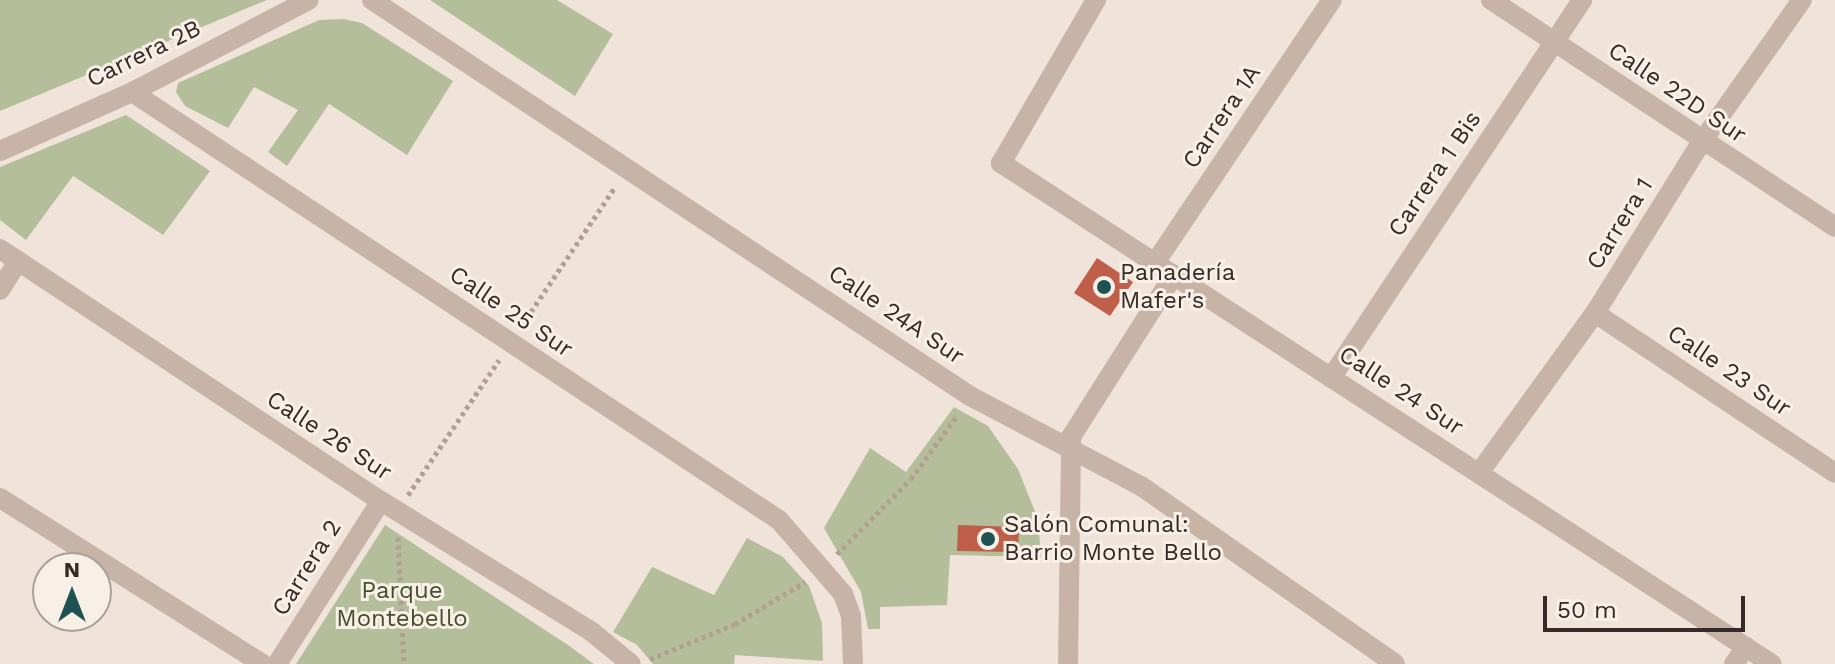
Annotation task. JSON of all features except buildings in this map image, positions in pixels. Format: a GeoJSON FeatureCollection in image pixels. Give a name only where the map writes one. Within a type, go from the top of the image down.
{"type":"FeatureCollection","features":[{"type":"Feature","properties":{"kind":"street","name":"Carrera 2B"},"geometry":{"type":"LineString","coordinates":[[0,151],[132,92],[309,0]]}},
{"type":"Feature","properties":{"kind":"street","name":"Calle 24A Sur"},"geometry":{"type":"LineString","coordinates":[[372,0],[970,396],[1068,452],[1141,486],[1395,664]]}},
{"type":"Feature","properties":{"kind":"street","name":"Calle 24 Sur"},"geometry":{"type":"LineString","coordinates":[[1096,0],[1001,163],[1479,473],[1740,656],[1772,664]]}},
{"type":"Feature","properties":{"kind":"street","name":"Carrera 1A"},"geometry":{"type":"LineString","coordinates":[[1155,263],[1332,0]]}},
{"type":"Feature","properties":{"kind":"street","name":"Calle 22D Sur"},"geometry":{"type":"LineString","coordinates":[[1491,0],[1701,143],[1835,227]]}},
{"type":"Feature","properties":{"kind":"street","name":"Carrera 1 Bis"},"geometry":{"type":"LineString","coordinates":[[1331,378],[1582,0]]}},
{"type":"Feature","properties":{"kind":"street","name":"Carrera 1"},"geometry":{"type":"LineString","coordinates":[[1479,473],[1595,313],[1701,143],[1802,0]]}},
{"type":"Feature","properties":{"kind":"street","name":"Calle 25 Sur"},"geometry":{"type":"LineString","coordinates":[[132,92],[779,520],[843,594],[851,616],[853,664]]}},
{"type":"Feature","properties":{"kind":"street","name":"Calle 26 Sur"},"geometry":{"type":"LineString","coordinates":[[0,249],[16,264],[389,506],[599,637],[631,664]]}},
{"type":"Feature","properties":{"kind":"street"},"geometry":{"type":"LineString","coordinates":[[0,290],[16,264]]}},
{"type":"Feature","properties":{"kind":"street"},"geometry":{"type":"LineString","coordinates":[[1068,664],[1068,452],[1079,423],[1174,275]]}},
{"type":"Feature","properties":{"kind":"street","name":"Calle 23 Sur"},"geometry":{"type":"LineString","coordinates":[[1595,313],[1835,473]]}},
{"type":"Feature","properties":{"kind":"street"},"geometry":{"type":"LineString","coordinates":[[0,498],[263,664]]}},
{"type":"Feature","properties":{"kind":"street","name":"Carrera 2"},"geometry":{"type":"LineString","coordinates":[[277,664],[389,506]]}},
{"type":"Feature","properties":{"kind":"path"},"geometry":{"type":"LineString","coordinates":[[389,506],[404,664]]}},
{"type":"Feature","properties":{"kind":"green space"},"geometry":{"type":"Polygon","coordinates":[[[0,0],[267,0],[0,111],[0,0]]]}},
{"type":"Feature","properties":{"kind":"green space"},"geometry":{"type":"Polygon","coordinates":[[[430,0],[557,0],[613,34],[575,96],[430,0]]]}},
{"type":"Feature","properties":{"kind":"green space"},"geometry":{"type":"Polygon","coordinates":[[[344,19],[362,23],[453,81],[407,155],[329,104],[287,166],[268,152],[298,110],[254,87],[228,128],[185,106],[176,92],[178,83],[319,20],[344,19]]]}},
{"type":"Feature","properties":{"kind":"green space"},"geometry":{"type":"Polygon","coordinates":[[[126,115],[210,171],[163,235],[73,176],[26,240],[0,220],[0,167],[126,115]]]}},
{"type":"Feature","properties":{"kind":"green space"},"geometry":{"type":"Polygon","coordinates":[[[954,407],[988,426],[1018,469],[1038,519],[1041,557],[950,555],[947,605],[880,607],[880,629],[868,629],[861,592],[824,528],[870,448],[906,472],[954,407]]]}},
{"type":"Feature","properties":{"kind":"green space","name":"Parque Montebello"},"geometry":{"type":"Polygon","coordinates":[[[385,525],[568,645],[594,664],[296,664],[385,525]]]}},
{"type":"Feature","properties":{"kind":"green space"},"geometry":{"type":"Polygon","coordinates":[[[747,538],[783,557],[809,586],[822,623],[823,661],[735,655],[734,664],[653,664],[637,645],[613,632],[652,567],[714,595],[747,538]]]}},
{"type":"Feature","properties":{"kind":"place","name":"Panadería Mafer's"},"geometry":{"type":"Point","coordinates":[1104,287]}},
{"type":"Feature","properties":{"kind":"place","name":"Salón Comunal: Barrio Monte Bello"},"geometry":{"type":"Point","coordinates":[988,539]}}]}
